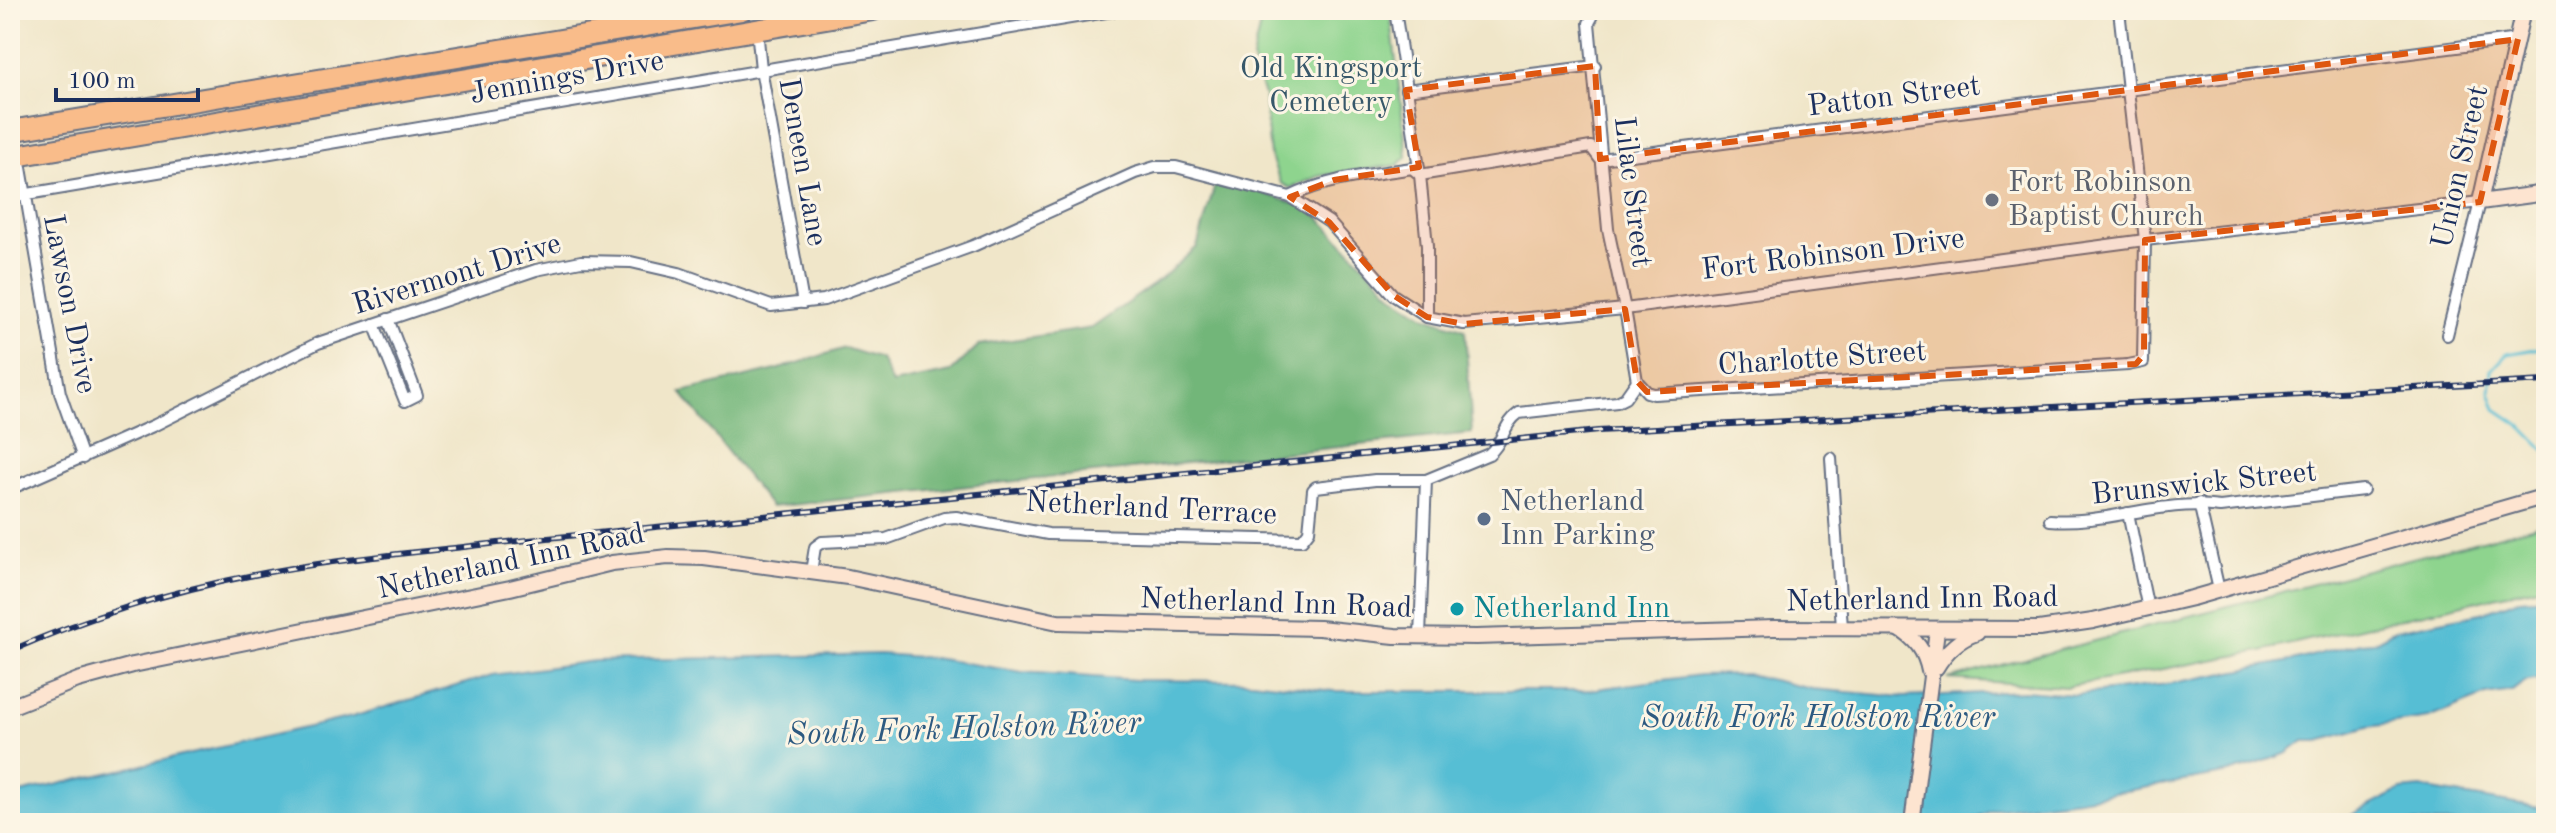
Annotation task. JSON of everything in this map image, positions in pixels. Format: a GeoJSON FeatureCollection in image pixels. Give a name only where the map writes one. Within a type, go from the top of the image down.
{"type":"FeatureCollection","features":[{"type":"Feature","properties":{"kind":"highway"},"geometry":{"type":"LineString","coordinates":[[742,10],[12,131],[14,156],[756,20],[873,10]]}},
{"type":"Feature","properties":{"kind":"main road","name":"Union Street"},"geometry":{"type":"LineString","coordinates":[[2480,202],[2523,10]]}},
{"type":"Feature","properties":{"kind":"main road","name":"Fort Robinson Drive"},"geometry":{"type":"LineString","coordinates":[[2480,202],[2546,193]]}},
{"type":"Feature","properties":{"kind":"main road","name":"Netherland Inn Road"},"geometry":{"type":"LineString","coordinates":[[10,707],[107,671],[495,592],[612,563],[668,557],[704,558],[811,572],[889,585],[1058,622],[1510,637],[1595,632],[1842,628],[1987,631],[2039,629],[2148,609],[2546,496]]}},
{"type":"Feature","properties":{"kind":"main road"},"geometry":{"type":"LineString","coordinates":[[1899,629],[1911,636],[1933,667]]}},
{"type":"Feature","properties":{"kind":"main road"},"geometry":{"type":"LineString","coordinates":[[1912,823],[1937,630]]}},
{"type":"Feature","properties":{"kind":"main road"},"geometry":{"type":"LineString","coordinates":[[1933,667],[1960,640],[1987,631]]}},
{"type":"Feature","properties":{"kind":"street","name":"Jennings Drive"},"geometry":{"type":"LineString","coordinates":[[10,197],[1118,10]]}},
{"type":"Feature","properties":{"kind":"street"},"geometry":{"type":"LineString","coordinates":[[1395,10],[1420,175],[1427,246],[1427,317]]}},
{"type":"Feature","properties":{"kind":"street","name":"Lilac Street"},"geometry":{"type":"LineString","coordinates":[[1596,10],[1589,23],[1595,66],[1600,159],[1608,229],[1637,381]]}},
{"type":"Feature","properties":{"kind":"street"},"geometry":{"type":"LineString","coordinates":[[2119,10],[2145,240]]}},
{"type":"Feature","properties":{"kind":"street","name":"Deneen Lane"},"geometry":{"type":"LineString","coordinates":[[756,20],[761,69],[803,303]]}},
{"type":"Feature","properties":{"kind":"street","name":"Patton Street"},"geometry":{"type":"LineString","coordinates":[[1290,197],[1310,187],[1346,178],[1412,168],[1420,175],[1591,147],[1600,159],[2518,39]]}},
{"type":"Feature","properties":{"kind":"street"},"geometry":{"type":"LineString","coordinates":[[1406,90],[1595,66]]}},
{"type":"Feature","properties":{"kind":"street"},"geometry":{"type":"LineString","coordinates":[[10,107],[12,131]]}},
{"type":"Feature","properties":{"kind":"street","name":"Lawson Drive"},"geometry":{"type":"LineString","coordinates":[[14,156],[25,195],[60,393],[83,458]]}},
{"type":"Feature","properties":{"kind":"street","name":"Rivermont Drive"},"geometry":{"type":"LineString","coordinates":[[10,489],[155,425],[294,354],[536,270],[559,264],[607,260],[655,266],[771,306],[803,303],[844,295],[973,246],[1135,173],[1155,167],[1176,167]]}},
{"type":"Feature","properties":{"kind":"street","name":"Fort Robinson Drive"},"geometry":{"type":"LineString","coordinates":[[1176,167],[1290,197],[1329,222],[1393,295],[1427,317],[1464,324],[1625,309],[2145,240],[2480,202]]}},
{"type":"Feature","properties":{"kind":"street","name":"Union Street"},"geometry":{"type":"LineString","coordinates":[[2447,335],[2480,202]]}},
{"type":"Feature","properties":{"kind":"street","name":"Charlotte Street"},"geometry":{"type":"LineString","coordinates":[[1637,381],[1647,392],[1654,394],[2143,362],[2145,240]]}},
{"type":"Feature","properties":{"kind":"street"},"geometry":{"type":"LineString","coordinates":[[374,324],[405,401],[417,395],[388,319]]}},
{"type":"Feature","properties":{"kind":"street"},"geometry":{"type":"LineString","coordinates":[[1420,636],[1426,480],[1497,448],[1510,419],[1519,413],[1617,402],[1625,398],[1637,381]]}},
{"type":"Feature","properties":{"kind":"street"},"geometry":{"type":"LineString","coordinates":[[1831,458],[1842,628]]}},
{"type":"Feature","properties":{"kind":"street","name":"Netherland Terrace"},"geometry":{"type":"LineString","coordinates":[[811,572],[815,547],[822,542],[886,539],[956,517],[1048,534],[1302,540],[1309,531],[1313,490],[1316,487],[1375,480],[1426,480]]}},
{"type":"Feature","properties":{"kind":"street","name":"Brunswick Street"},"geometry":{"type":"LineString","coordinates":[[2050,520],[2076,522],[2199,503],[2220,507],[2363,490]]}},
{"type":"Feature","properties":{"kind":"street"},"geometry":{"type":"LineString","coordinates":[[2199,503],[2219,590]]}},
{"type":"Feature","properties":{"kind":"street"},"geometry":{"type":"LineString","coordinates":[[2128,513],[2148,609]]}},
{"type":"Feature","properties":{"kind":"highlighted area"},"geometry":{"type":"Polygon","coordinates":[[[2518,39],[2480,202],[2145,240],[2144,354],[2136,364],[1647,392],[1637,381],[1625,309],[1464,324],[1427,317],[1393,295],[1329,222],[1290,197],[1334,180],[1419,167],[1406,90],[1595,66],[1600,159],[2518,39]]]}},
{"type":"Feature","properties":{"kind":"green space","name":"Old Kingsport Cemetery"},"geometry":{"type":"Polygon","coordinates":[[[1267,10],[1390,10],[1407,157],[1398,165],[1319,176],[1290,188],[1281,183],[1270,155],[1264,95],[1252,59],[1262,17],[1267,10]]]}},
{"type":"Feature","properties":{"kind":"green space"},"geometry":{"type":"Polygon","coordinates":[[[1217,178],[1311,209],[1393,295],[1427,317],[1465,330],[1472,433],[771,507],[681,392],[776,370],[845,348],[880,359],[892,384],[951,372],[979,345],[1092,328],[1161,279],[1197,247],[1217,178]]]}},
{"type":"Feature","properties":{"kind":"green space"},"geometry":{"type":"Polygon","coordinates":[[[2543,524],[2546,585],[2261,651],[2066,687],[1948,679],[2543,524]]]}},
{"type":"Feature","properties":{"kind":"water","name":"South Fork Holston River"},"geometry":{"type":"Polygon","coordinates":[[[2546,597],[2546,678],[2524,682],[2512,691],[2486,695],[2429,718],[2368,727],[2319,741],[2304,741],[2288,753],[2230,773],[2079,799],[1996,809],[1969,820],[1983,823],[10,823],[10,793],[352,717],[493,675],[594,661],[880,654],[933,658],[1022,672],[1136,680],[1252,681],[1333,691],[1582,691],[1700,675],[1746,674],[1812,689],[1904,697],[2024,691],[2075,695],[2167,684],[2296,660],[2373,642],[2395,630],[2481,613],[2520,599],[2546,597]]]}},
{"type":"Feature","properties":{"kind":"water"},"geometry":{"type":"Polygon","coordinates":[[[2421,788],[2546,809],[2546,823],[2336,823],[2401,790],[2421,788]]]}},
{"type":"Feature","properties":{"kind":"waterway"},"geometry":{"type":"LineString","coordinates":[[2546,347],[2507,354],[2492,370],[2490,392],[2496,409],[2521,426],[2546,451]]}},
{"type":"Feature","properties":{"kind":"railway"},"geometry":{"type":"LineString","coordinates":[[10,651],[97,617],[219,582],[311,565],[498,543],[1598,431],[2546,381]]}},
{"type":"Feature","properties":{"kind":"place","name":"Fort Robinson Baptist Church"},"geometry":{"type":"Point","coordinates":[1992,200]}},
{"type":"Feature","properties":{"kind":"place","name":"Netherland Inn Parking"},"geometry":{"type":"Point","coordinates":[1484,519]}},
{"type":"Feature","properties":{"kind":"place","name":"Netherland Inn"},"geometry":{"type":"Point","coordinates":[1457,609]}}]}
